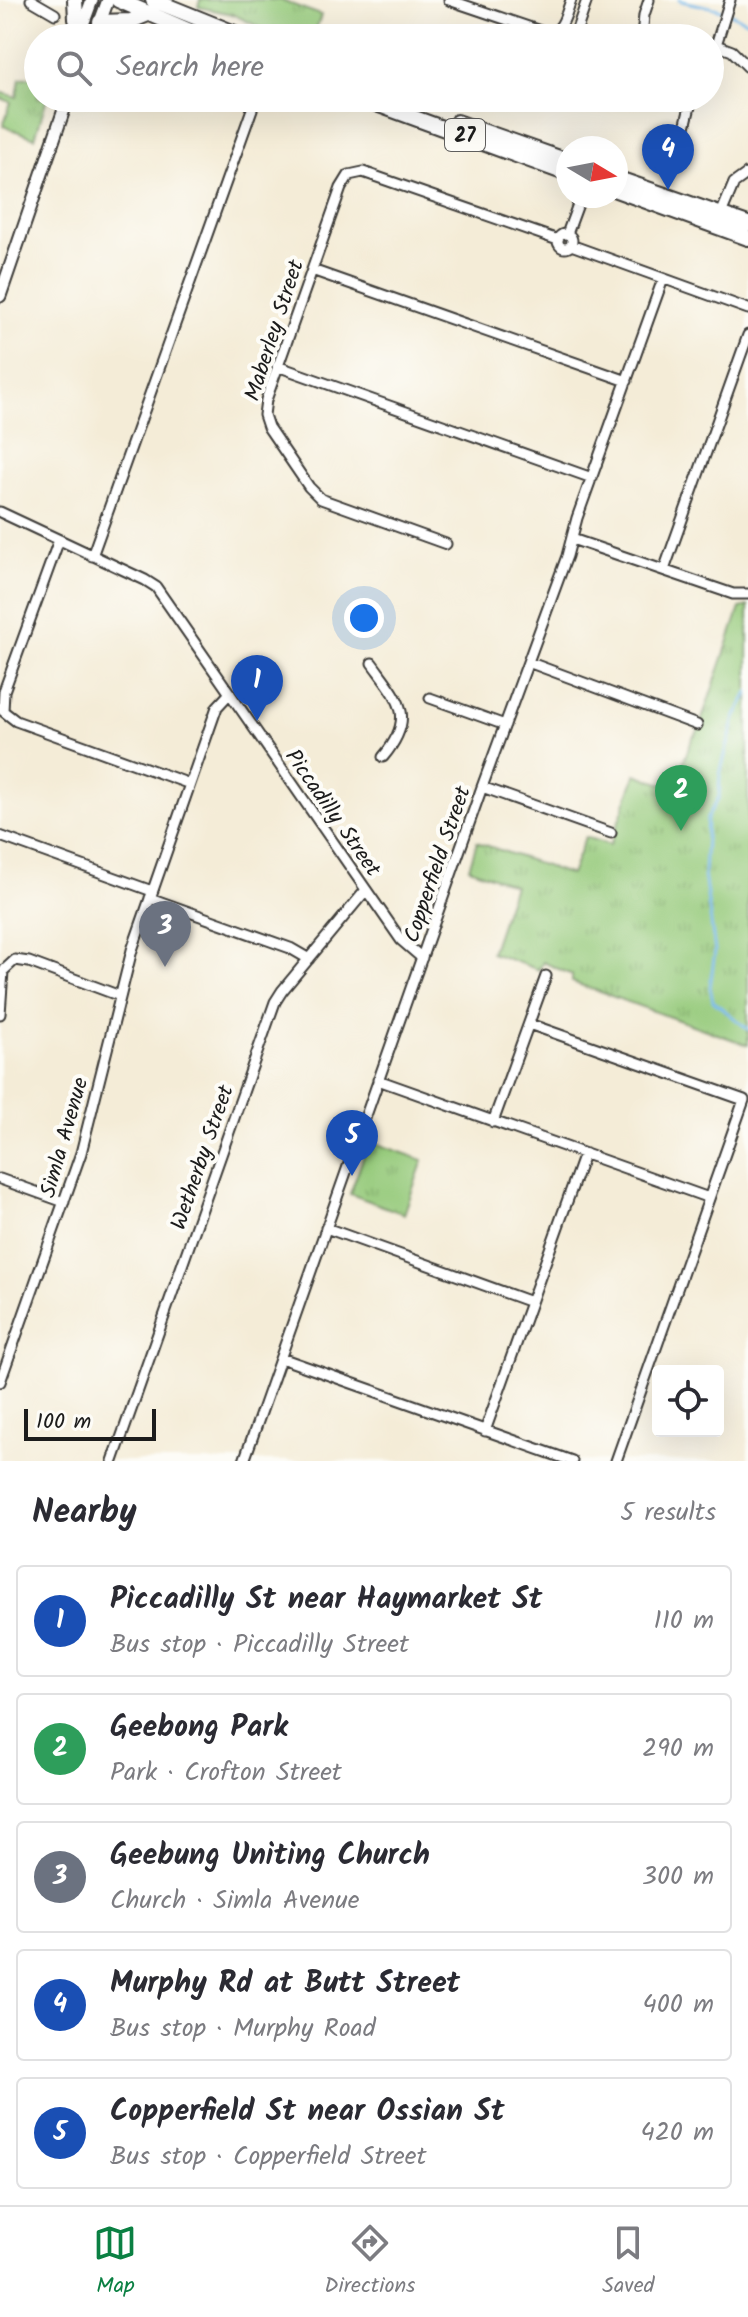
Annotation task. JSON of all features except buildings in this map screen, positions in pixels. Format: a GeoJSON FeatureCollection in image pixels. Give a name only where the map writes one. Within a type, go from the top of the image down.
{"type":"FeatureCollection","features":[{"type":"Feature","properties":{"kind":"main road"},"geometry":{"type":"LineString","coordinates":[[75,0],[79,24]]}},
{"type":"Feature","properties":{"kind":"main road"},"geometry":{"type":"LineString","coordinates":[[118,0],[204,24]]}},
{"type":"Feature","properties":{"kind":"main road"},"geometry":{"type":"LineString","coordinates":[[100,22],[131,21],[151,7]]}},
{"type":"Feature","properties":{"kind":"main road"},"geometry":{"type":"LineString","coordinates":[[151,7],[181,24]]}},
{"type":"Feature","properties":{"kind":"main road","name":"27"},"geometry":{"type":"LineString","coordinates":[[398,112],[556,170]]}},
{"type":"Feature","properties":{"kind":"main road","name":"27"},"geometry":{"type":"LineString","coordinates":[[429,112],[556,157]]}},
{"type":"Feature","properties":{"kind":"main road"},"geometry":{"type":"LineString","coordinates":[[628,182],[748,224]]}},
{"type":"Feature","properties":{"kind":"main road"},"geometry":{"type":"LineString","coordinates":[[628,194],[748,238]]}},
{"type":"Feature","properties":{"kind":"street"},"geometry":{"type":"LineString","coordinates":[[31,0],[55,14]]}},
{"type":"Feature","properties":{"kind":"street"},"geometry":{"type":"LineString","coordinates":[[87,24],[92,0]]}},
{"type":"Feature","properties":{"kind":"street"},"geometry":{"type":"LineString","coordinates":[[98,24],[108,0]]}},
{"type":"Feature","properties":{"kind":"street"},"geometry":{"type":"LineString","coordinates":[[449,0],[520,24]]}},
{"type":"Feature","properties":{"kind":"street"},"geometry":{"type":"LineString","coordinates":[[561,24],[571,0]]}},
{"type":"Feature","properties":{"kind":"street"},"geometry":{"type":"LineString","coordinates":[[579,24],[587,0]]}},
{"type":"Feature","properties":{"kind":"street"},"geometry":{"type":"LineString","coordinates":[[643,24],[649,0]]}},
{"type":"Feature","properties":{"kind":"street"},"geometry":{"type":"LineString","coordinates":[[722,24],[730,0]]}},
{"type":"Feature","properties":{"kind":"street"},"geometry":{"type":"LineString","coordinates":[[724,50],[732,51],[748,67]]}},
{"type":"Feature","properties":{"kind":"street"},"geometry":{"type":"LineString","coordinates":[[0,296],[63,112]]}},
{"type":"Feature","properties":{"kind":"street"},"geometry":{"type":"LineString","coordinates":[[92,556],[251,112]]}},
{"type":"Feature","properties":{"kind":"street"},"geometry":{"type":"LineString","coordinates":[[677,161],[689,112]]}},
{"type":"Feature","properties":{"kind":"street","name":"Maberley Street"},"geometry":{"type":"LineString","coordinates":[[446,544],[327,502],[315,494],[265,422],[266,400],[277,366],[341,188],[352,173],[368,173],[558,240]]}},
{"type":"Feature","properties":{"kind":"street"},"geometry":{"type":"LineString","coordinates":[[721,214],[728,192],[748,173]]}},
{"type":"Feature","properties":{"kind":"street"},"geometry":{"type":"LineString","coordinates":[[567,234],[577,208]]}},
{"type":"Feature","properties":{"kind":"street"},"geometry":{"type":"LineString","coordinates":[[571,245],[572,238],[567,234],[561,235],[558,240],[563,248],[571,245],[748,309]]}},
{"type":"Feature","properties":{"kind":"street"},"geometry":{"type":"LineString","coordinates":[[312,270],[627,381]]}},
{"type":"Feature","properties":{"kind":"street","name":"Copperfield Street"},"geometry":{"type":"LineString","coordinates":[[244,1461],[663,279]]}},
{"type":"Feature","properties":{"kind":"street"},"geometry":{"type":"LineString","coordinates":[[664,570],[748,335]]}},
{"type":"Feature","properties":{"kind":"street"},"geometry":{"type":"LineString","coordinates":[[277,366],[592,478]]}},
{"type":"Feature","properties":{"kind":"street","name":"Piccadilly Street"},"geometry":{"type":"LineString","coordinates":[[0,512],[156,587],[401,940],[422,958]]}},
{"type":"Feature","properties":{"kind":"street"},"geometry":{"type":"LineString","coordinates":[[572,539],[733,594],[748,594]]}},
{"type":"Feature","properties":{"kind":"street"},"geometry":{"type":"LineString","coordinates":[[59,540],[4,691],[2,712],[16,721],[190,784]]}},
{"type":"Feature","properties":{"kind":"street"},"geometry":{"type":"LineString","coordinates":[[528,662],[697,725]]}},
{"type":"Feature","properties":{"kind":"street"},"geometry":{"type":"LineString","coordinates":[[372,663],[396,696],[402,711],[397,734],[383,757]]}},
{"type":"Feature","properties":{"kind":"street","name":"Simla Avenue"},"geometry":{"type":"LineString","coordinates":[[0,1382],[86,1135],[120,996],[151,894],[217,707],[230,693]]}},
{"type":"Feature","properties":{"kind":"street"},"geometry":{"type":"LineString","coordinates":[[430,698],[505,725]]}},
{"type":"Feature","properties":{"kind":"street"},"geometry":{"type":"LineString","coordinates":[[482,787],[611,833]]}},
{"type":"Feature","properties":{"kind":"street"},"geometry":{"type":"LineString","coordinates":[[0,836],[290,948],[309,959]]}},
{"type":"Feature","properties":{"kind":"street","name":"Wetherby Street"},"geometry":{"type":"LineString","coordinates":[[113,1461],[275,1002],[366,890]]}},
{"type":"Feature","properties":{"kind":"street"},"geometry":{"type":"LineString","coordinates":[[0,1014],[3,971],[12,961],[23,960],[120,996]]}},
{"type":"Feature","properties":{"kind":"street"},"geometry":{"type":"LineString","coordinates":[[493,1122],[546,976]]}},
{"type":"Feature","properties":{"kind":"street"},"geometry":{"type":"LineString","coordinates":[[529,1024],[744,1100],[616,1461]]}},
{"type":"Feature","properties":{"kind":"street"},"geometry":{"type":"LineString","coordinates":[[378,1080],[709,1198]]}},
{"type":"Feature","properties":{"kind":"street"},"geometry":{"type":"LineString","coordinates":[[485,1431],[584,1154]]}},
{"type":"Feature","properties":{"kind":"street"},"geometry":{"type":"LineString","coordinates":[[0,1179],[64,1202]]}},
{"type":"Feature","properties":{"kind":"street"},"geometry":{"type":"LineString","coordinates":[[326,1228],[531,1302]]}},
{"type":"Feature","properties":{"kind":"street"},"geometry":{"type":"LineString","coordinates":[[281,1358],[572,1461]]}},
{"type":"Feature","properties":{"kind":"green space"},"geometry":{"type":"Polygon","coordinates":[[[200,0],[280,0],[321,15],[318,24],[253,24],[232,14],[198,7],[200,0]]]}},
{"type":"Feature","properties":{"kind":"green space"},"geometry":{"type":"Polygon","coordinates":[[[20,78],[24,78],[24,112],[43,112],[35,138],[3,126],[11,102],[0,98],[0,92],[17,97],[20,78]]]}},
{"type":"Feature","properties":{"kind":"green space"},"geometry":{"type":"Polygon","coordinates":[[[748,606],[748,1045],[572,982],[572,975],[543,962],[539,970],[491,953],[514,885],[469,868],[477,842],[571,875],[585,837],[610,845],[636,774],[673,788],[698,731],[740,608],[748,606]]]}},
{"type":"Feature","properties":{"kind":"green space"},"geometry":{"type":"Polygon","coordinates":[[[369,1141],[423,1160],[404,1214],[350,1194],[369,1141]]]}},
{"type":"Feature","properties":{"kind":"waterway"},"geometry":{"type":"LineString","coordinates":[[679,0],[721,10]]}},
{"type":"Feature","properties":{"kind":"waterway"},"geometry":{"type":"LineString","coordinates":[[729,13],[748,22]]}},
{"type":"Feature","properties":{"kind":"waterway"},"geometry":{"type":"LineString","coordinates":[[748,693],[735,718],[720,774],[719,797],[707,818],[704,874],[715,951],[710,987],[713,1001],[748,1029]]}},
{"type":"Feature","properties":{"kind":"place","name":"Murphy Rd at Butt Street"},"geometry":{"type":"Point","coordinates":[668,190]}},
{"type":"Feature","properties":{"kind":"place","name":"Piccadilly St near Haymarket St"},"geometry":{"type":"Point","coordinates":[257,721]}},
{"type":"Feature","properties":{"kind":"place","name":"Geebong Park"},"geometry":{"type":"Point","coordinates":[681,831]}},
{"type":"Feature","properties":{"kind":"place","name":"Geebung Uniting Church"},"geometry":{"type":"Point","coordinates":[165,967]}},
{"type":"Feature","properties":{"kind":"place","name":"Copperfield St near Ossian St"},"geometry":{"type":"Point","coordinates":[352,1176]}}]}
